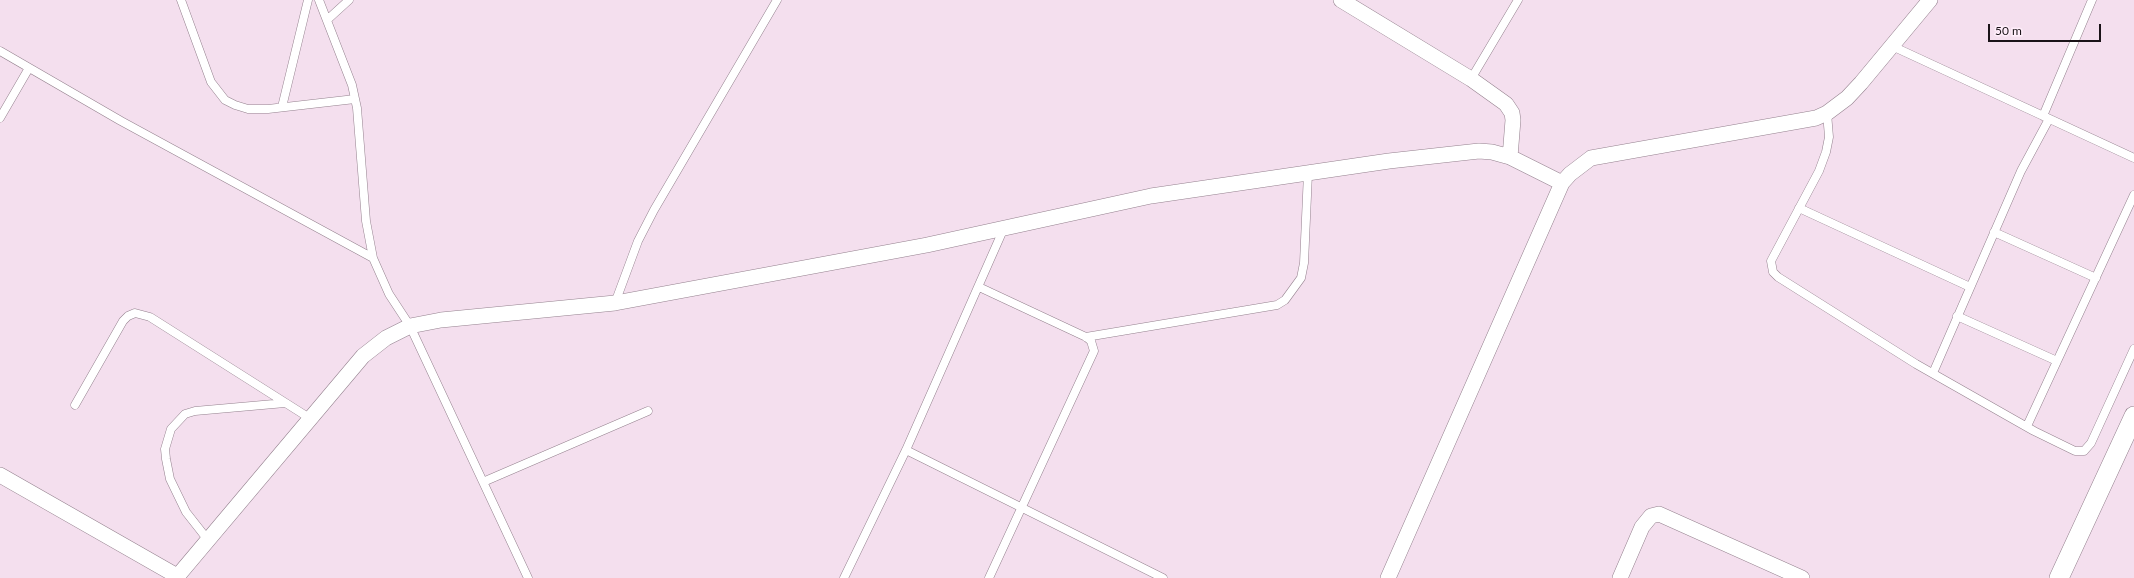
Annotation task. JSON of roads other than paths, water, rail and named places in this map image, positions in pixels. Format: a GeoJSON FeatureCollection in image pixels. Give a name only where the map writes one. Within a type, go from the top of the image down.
{"type":"FeatureCollection","features":[{"type":"Feature","properties":{"kind":"street"},"geometry":{"type":"LineString","coordinates":[[1388,578],[1562,183],[1570,174],[1591,158],[1816,118],[1827,113],[1857,88],[1930,0]]}},
{"type":"Feature","properties":{"kind":"street"},"geometry":{"type":"LineString","coordinates":[[1348,2],[1471,79],[1510,108],[1513,129],[1510,157]]}},
{"type":"Feature","properties":{"kind":"street"},"geometry":{"type":"LineString","coordinates":[[0,475],[176,577],[364,356],[386,338],[410,326],[441,320],[615,303],[919,246],[1151,196],[1389,161],[1479,151],[1492,152],[1510,157],[1562,183]]}},
{"type":"Feature","properties":{"kind":"street"},"geometry":{"type":"LineString","coordinates":[[2059,578],[2134,416]]}},
{"type":"Feature","properties":{"kind":"street"},"geometry":{"type":"LineString","coordinates":[[1620,578],[1642,528],[1651,516],[1659,514],[1801,578]]}},
{"type":"Feature","properties":{"kind":"lane"},"geometry":{"type":"LineString","coordinates":[[182,0],[205,70],[218,92],[235,105],[248,109],[282,108],[355,99]]}},
{"type":"Feature","properties":{"kind":"lane"},"geometry":{"type":"LineString","coordinates":[[282,108],[308,0]]}},
{"type":"Feature","properties":{"kind":"lane"},"geometry":{"type":"LineString","coordinates":[[319,0],[344,60],[355,99],[366,221],[373,258],[389,294],[410,326],[528,578]]}},
{"type":"Feature","properties":{"kind":"lane"},"geometry":{"type":"LineString","coordinates":[[327,20],[349,0]]}},
{"type":"Feature","properties":{"kind":"lane"},"geometry":{"type":"LineString","coordinates":[[615,303],[638,241],[654,210],[777,0]]}},
{"type":"Feature","properties":{"kind":"lane"},"geometry":{"type":"LineString","coordinates":[[1471,79],[1518,0]]}},
{"type":"Feature","properties":{"kind":"lane"},"geometry":{"type":"LineString","coordinates":[[1932,373],[2046,118],[2092,0]]}},
{"type":"Feature","properties":{"kind":"lane"},"geometry":{"type":"LineString","coordinates":[[1892,46],[2134,158]]}},
{"type":"Feature","properties":{"kind":"lane"},"geometry":{"type":"LineString","coordinates":[[0,51],[120,122],[373,258]]}},
{"type":"Feature","properties":{"kind":"lane"},"geometry":{"type":"LineString","coordinates":[[0,118],[29,68]]}},
{"type":"Feature","properties":{"kind":"lane"},"geometry":{"type":"LineString","coordinates":[[1827,113],[1829,137],[1826,152],[1819,171],[1773,256],[1771,261],[1773,272],[1932,373],[2075,451],[2084,451],[2091,443],[2134,349]]}},
{"type":"Feature","properties":{"kind":"lane"},"geometry":{"type":"LineString","coordinates":[[1086,337],[1277,305],[1285,300],[1301,278],[1304,263],[1308,173]]}},
{"type":"Feature","properties":{"kind":"lane"},"geometry":{"type":"LineString","coordinates":[[2027,426],[2134,195]]}},
{"type":"Feature","properties":{"kind":"lane"},"geometry":{"type":"LineString","coordinates":[[1799,208],[1970,287]]}},
{"type":"Feature","properties":{"kind":"lane"},"geometry":{"type":"LineString","coordinates":[[844,578],[906,450],[1004,228]]}},
{"type":"Feature","properties":{"kind":"lane"},"geometry":{"type":"LineString","coordinates":[[1994,232],[2096,278]]}},
{"type":"Feature","properties":{"kind":"lane"},"geometry":{"type":"LineString","coordinates":[[979,287],[1086,337],[1093,344],[1093,354],[989,578]]}},
{"type":"Feature","properties":{"kind":"lane"},"geometry":{"type":"LineString","coordinates":[[75,405],[123,321],[128,316],[135,313],[150,317],[311,418]]}},
{"type":"Feature","properties":{"kind":"lane"},"geometry":{"type":"LineString","coordinates":[[1957,316],[2057,361]]}},
{"type":"Feature","properties":{"kind":"lane"},"geometry":{"type":"LineString","coordinates":[[208,540],[186,512],[170,479],[166,459],[166,449],[171,429],[186,414],[195,411],[285,402]]}},
{"type":"Feature","properties":{"kind":"lane"},"geometry":{"type":"LineString","coordinates":[[482,482],[648,411]]}},
{"type":"Feature","properties":{"kind":"lane"},"geometry":{"type":"LineString","coordinates":[[906,450],[1163,578]]}}]}
